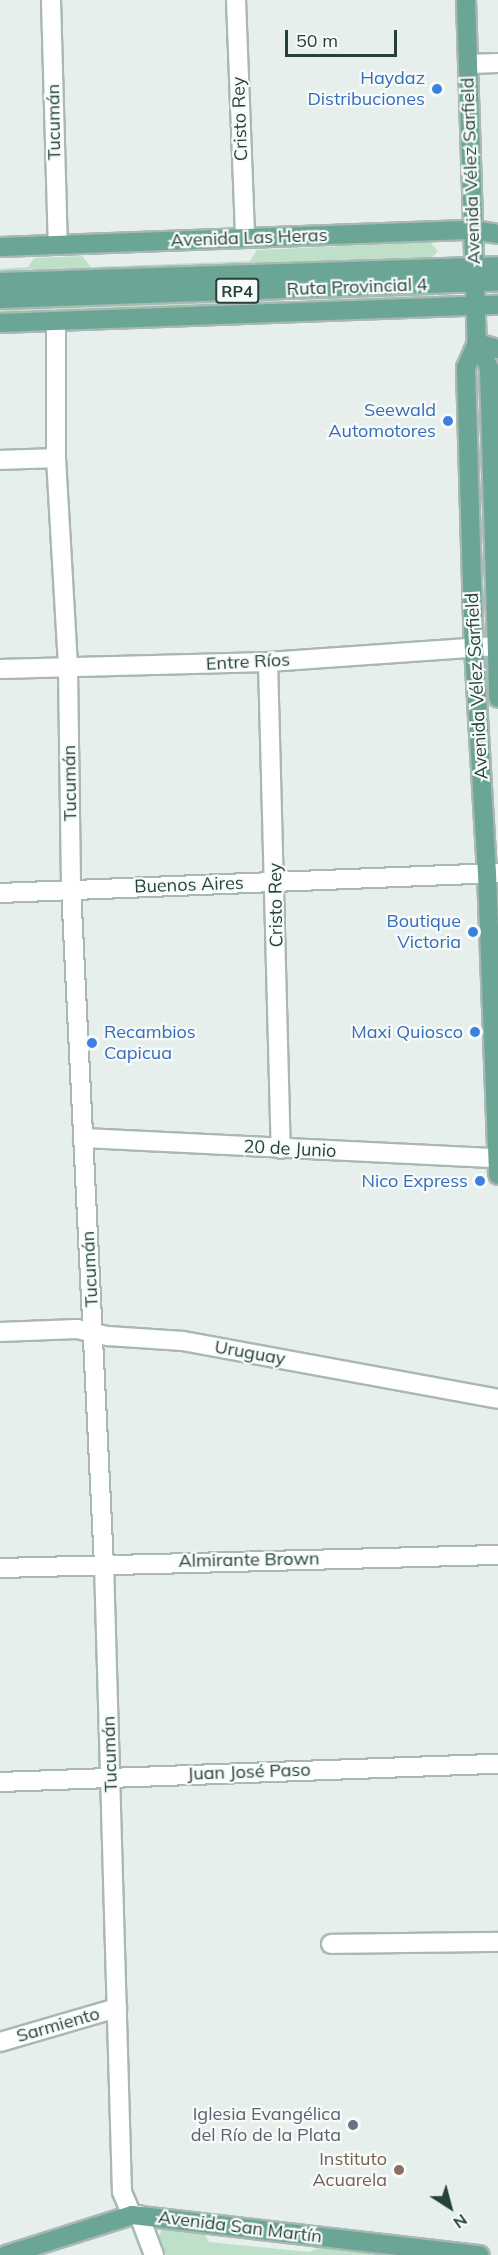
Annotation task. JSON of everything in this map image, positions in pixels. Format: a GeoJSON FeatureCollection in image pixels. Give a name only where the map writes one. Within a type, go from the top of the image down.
{"type":"FeatureCollection","features":[{"type":"Feature","properties":{"kind":"main road","name":"Avenida Vélez Sarfield"},"geometry":{"type":"LineString","coordinates":[[466,0],[477,343],[489,368],[498,698]]}},
{"type":"Feature","properties":{"kind":"main road","name":"Avenida Las Heras"},"geometry":{"type":"LineString","coordinates":[[0,247],[472,230],[498,234]]}},
{"type":"Feature","properties":{"kind":"main road","name":"Ruta Provincial 4"},"geometry":{"type":"LineString","coordinates":[[0,299],[270,290],[474,275],[498,266]]}},
{"type":"Feature","properties":{"kind":"main road","name":"Ruta Provincial 4"},"geometry":{"type":"LineString","coordinates":[[0,282],[474,275],[498,282]]}},
{"type":"Feature","properties":{"kind":"main road"},"geometry":{"type":"LineString","coordinates":[[270,290],[320,312]]}},
{"type":"Feature","properties":{"kind":"main road"},"geometry":{"type":"LineString","coordinates":[[0,323],[498,305]]}},
{"type":"Feature","properties":{"kind":"main road","name":"Avenida Vélez Sarfield"},"geometry":{"type":"LineString","coordinates":[[477,343],[466,368],[474,648],[492,873],[498,1175]]}},
{"type":"Feature","properties":{"kind":"main road"},"geometry":{"type":"LineString","coordinates":[[477,343],[498,349]]}},
{"type":"Feature","properties":{"kind":"main road","name":"Avenida San Martín"},"geometry":{"type":"LineString","coordinates":[[6,2255],[135,2215],[480,2255]]}},
{"type":"Feature","properties":{"kind":"street","name":"Tucumán"},"geometry":{"type":"LineString","coordinates":[[51,0],[57,244]]}},
{"type":"Feature","properties":{"kind":"street","name":"Cristo Rey"},"geometry":{"type":"LineString","coordinates":[[236,0],[244,238]]}},
{"type":"Feature","properties":{"kind":"street"},"geometry":{"type":"LineString","coordinates":[[468,64],[498,63]]}},
{"type":"Feature","properties":{"kind":"street","name":"Tucumán"},"geometry":{"type":"LineString","coordinates":[[56,321],[56,458],[68,669],[71,888],[104,1564],[122,2192],[154,2255]]}},
{"type":"Feature","properties":{"kind":"street"},"geometry":{"type":"LineString","coordinates":[[0,460],[56,458]]}},
{"type":"Feature","properties":{"kind":"street"},"geometry":{"type":"LineString","coordinates":[[473,606],[496,606]]}},
{"type":"Feature","properties":{"kind":"street","name":"Entre Ríos"},"geometry":{"type":"LineString","coordinates":[[0,669],[268,662],[496,646]]}},
{"type":"Feature","properties":{"kind":"street","name":"Cristo Rey"},"geometry":{"type":"LineString","coordinates":[[268,662],[276,883],[281,1149]]}},
{"type":"Feature","properties":{"kind":"street","name":"Buenos Aires"},"geometry":{"type":"LineString","coordinates":[[0,893],[71,888],[276,883],[492,873]]}},
{"type":"Feature","properties":{"kind":"street","name":"20 de Junio"},"geometry":{"type":"LineString","coordinates":[[83,1138],[498,1158]]}},
{"type":"Feature","properties":{"kind":"street","name":"Uruguay"},"geometry":{"type":"LineString","coordinates":[[0,1332],[77,1329],[108,1336],[183,1341],[498,1399]]}},
{"type":"Feature","properties":{"kind":"street","name":"Almirante Brown"},"geometry":{"type":"LineString","coordinates":[[0,1568],[498,1554]]}},
{"type":"Feature","properties":{"kind":"street","name":"Juan José Paso"},"geometry":{"type":"LineString","coordinates":[[0,1782],[498,1764]]}},
{"type":"Feature","properties":{"kind":"street"},"geometry":{"type":"LineString","coordinates":[[332,1944],[498,1942]]}},
{"type":"Feature","properties":{"kind":"street","name":"Sarmiento"},"geometry":{"type":"LineString","coordinates":[[0,2042],[117,2008]]}},
{"type":"Feature","properties":{"kind":"green space"},"geometry":{"type":"Polygon","coordinates":[[[430,242],[438,251],[430,260],[0,276],[0,269],[28,267],[34,258],[82,256],[91,267],[250,261],[257,250],[430,242]]]}},
{"type":"Feature","properties":{"kind":"green space"},"geometry":{"type":"Polygon","coordinates":[[[434,292],[435,297],[431,299],[326,305],[310,302],[307,298],[434,292]]]}},
{"type":"Feature","properties":{"kind":"green space"},"geometry":{"type":"Polygon","coordinates":[[[257,297],[284,301],[285,304],[0,317],[0,306],[257,297]]]}},
{"type":"Feature","properties":{"kind":"green space"},"geometry":{"type":"Polygon","coordinates":[[[163,2227],[202,2230],[209,2242],[309,2252],[329,2243],[415,2255],[166,2255],[158,2238],[163,2227]]]}},
{"type":"Feature","properties":{"kind":"place","name":"Haydaz Distribuciones"},"geometry":{"type":"Point","coordinates":[437,89]}},
{"type":"Feature","properties":{"kind":"place","name":"Seewald Automotores"},"geometry":{"type":"Point","coordinates":[448,421]}},
{"type":"Feature","properties":{"kind":"place","name":"Boutique Victoria"},"geometry":{"type":"Point","coordinates":[473,932]}},
{"type":"Feature","properties":{"kind":"place","name":"Maxi Quiosco"},"geometry":{"type":"Point","coordinates":[475,1032]}},
{"type":"Feature","properties":{"kind":"place","name":"Recambios Capicua"},"geometry":{"type":"Point","coordinates":[92,1043]}},
{"type":"Feature","properties":{"kind":"place","name":"Nico Express"},"geometry":{"type":"Point","coordinates":[480,1181]}},
{"type":"Feature","properties":{"kind":"place","name":"Iglesia Evangélica del Río de la Plata"},"geometry":{"type":"Point","coordinates":[353,2125]}},
{"type":"Feature","properties":{"kind":"place","name":"Instituto Acuarela"},"geometry":{"type":"Point","coordinates":[399,2170]}}]}
